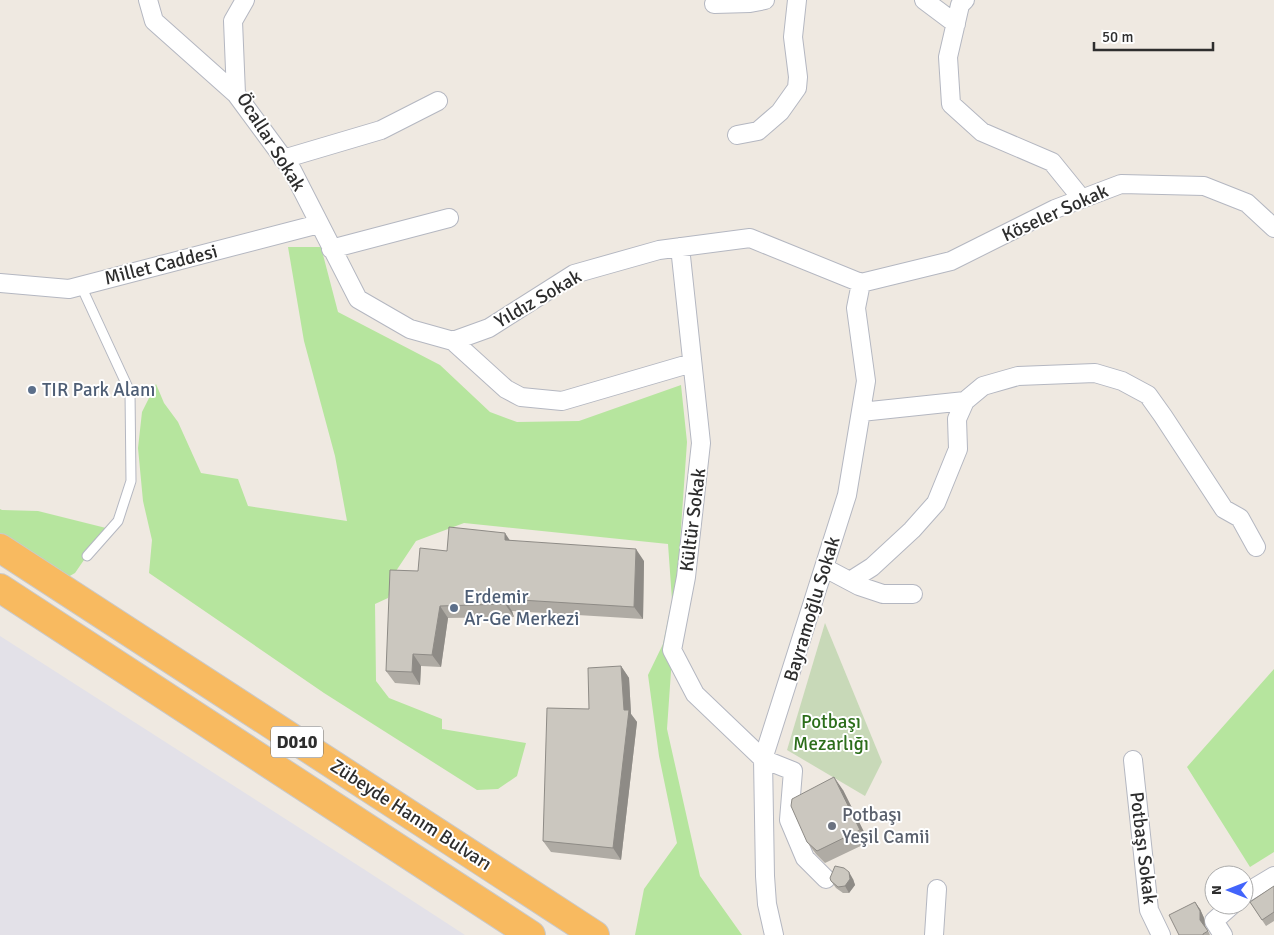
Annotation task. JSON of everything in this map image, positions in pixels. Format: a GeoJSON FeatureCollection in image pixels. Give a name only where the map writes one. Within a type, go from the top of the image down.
{"type":"FeatureCollection","features":[{"type":"Feature","properties":{"kind":"highway","name":"Zübeyde Hanım Bulvarı"},"geometry":{"type":"LineString","coordinates":[[0,548],[595,935]]}},
{"type":"Feature","properties":{"kind":"highway","name":"Zübeyde Hanım Bulvarı"},"geometry":{"type":"LineString","coordinates":[[0,588],[531,935]]}},
{"type":"Feature","properties":{"kind":"street"},"geometry":{"type":"LineString","coordinates":[[148,0],[154,20],[236,94]]}},
{"type":"Feature","properties":{"kind":"street","name":"Öcallar Sokak"},"geometry":{"type":"LineString","coordinates":[[245,0],[233,21],[236,94],[292,170],[319,224]]}},
{"type":"Feature","properties":{"kind":"street"},"geometry":{"type":"LineString","coordinates":[[714,4],[750,3],[765,0]]}},
{"type":"Feature","properties":{"kind":"street"},"geometry":{"type":"LineString","coordinates":[[737,135],[758,131],[780,112],[797,88],[798,77],[793,37],[797,0]]}},
{"type":"Feature","properties":{"kind":"street"},"geometry":{"type":"LineString","coordinates":[[924,0],[956,24]]}},
{"type":"Feature","properties":{"kind":"street"},"geometry":{"type":"LineString","coordinates":[[964,0],[960,5],[948,57],[951,104],[982,132],[1052,162],[1082,199]]}},
{"type":"Feature","properties":{"kind":"street"},"geometry":{"type":"LineString","coordinates":[[283,159],[381,130],[438,101]]}},
{"type":"Feature","properties":{"kind":"street","name":"Köseler Sokak"},"geometry":{"type":"LineString","coordinates":[[861,283],[951,261],[1055,209],[1121,184],[1204,186],[1247,203],[1274,228]]}},
{"type":"Feature","properties":{"kind":"street"},"geometry":{"type":"LineString","coordinates":[[332,249],[449,218]]}},
{"type":"Feature","properties":{"kind":"street"},"geometry":{"type":"LineString","coordinates":[[319,224],[358,299],[410,329],[452,342],[506,389],[521,397],[562,401],[692,363]]}},
{"type":"Feature","properties":{"kind":"street","name":"Millet Caddesi"},"geometry":{"type":"LineString","coordinates":[[0,283],[69,289],[319,224]]}},
{"type":"Feature","properties":{"kind":"street","name":"Yıldız Sokak"},"geometry":{"type":"LineString","coordinates":[[452,342],[489,328],[574,274],[659,250],[750,238],[861,283]]}},
{"type":"Feature","properties":{"kind":"street","name":"Kültür Sokak"},"geometry":{"type":"LineString","coordinates":[[680,247],[701,443],[686,577],[672,650],[694,694],[763,759]]}},
{"type":"Feature","properties":{"kind":"street","name":"Bayramoğlu Sokak"},"geometry":{"type":"LineString","coordinates":[[774,935],[767,904],[765,876],[763,759],[848,495],[866,381],[856,308],[861,283]]}},
{"type":"Feature","properties":{"kind":"street"},"geometry":{"type":"LineString","coordinates":[[850,581],[872,567],[912,530],[936,503],[958,449],[957,419],[965,401],[983,386],[1018,376],[1094,373],[1122,382],[1148,395],[1224,509],[1240,518],[1256,548]]}},
{"type":"Feature","properties":{"kind":"street"},"geometry":{"type":"LineString","coordinates":[[862,412],[965,401]]}},
{"type":"Feature","properties":{"kind":"street"},"geometry":{"type":"LineString","coordinates":[[825,568],[850,581],[883,594],[913,594]]}},
{"type":"Feature","properties":{"kind":"street"},"geometry":{"type":"LineString","coordinates":[[763,759],[793,771],[789,820],[805,858],[826,879]]}},
{"type":"Feature","properties":{"kind":"street","name":"Potbaşı Sokak"},"geometry":{"type":"LineString","coordinates":[[1132,760],[1149,910],[1161,935]]}},
{"type":"Feature","properties":{"kind":"street"},"geometry":{"type":"LineString","coordinates":[[1254,888],[1274,876]]}},
{"type":"Feature","properties":{"kind":"street"},"geometry":{"type":"LineString","coordinates":[[934,935],[937,890]]}},
{"type":"Feature","properties":{"kind":"street"},"geometry":{"type":"LineString","coordinates":[[1219,928],[1226,915]]}},
{"type":"Feature","properties":{"kind":"lane"},"geometry":{"type":"LineString","coordinates":[[81,286],[130,392],[131,481],[118,521],[86,556]]}},
{"type":"Feature","properties":{"kind":"shaded area"},"geometry":{"type":"Polygon","coordinates":[[[0,636],[362,868],[465,935],[0,935],[0,636]]]}},
{"type":"Feature","properties":{"kind":"green space"},"geometry":{"type":"Polygon","coordinates":[[[288,247],[321,247],[338,312],[440,365],[490,412],[517,422],[579,421],[681,385],[687,442],[667,729],[700,876],[742,935],[635,935],[644,889],[677,843],[659,756],[648,675],[663,644],[672,600],[668,544],[464,523],[416,541],[396,571],[388,598],[375,604],[376,681],[389,698],[442,719],[442,729],[526,743],[517,776],[498,789],[477,790],[324,693],[149,573],[152,540],[143,501],[138,448],[142,412],[156,384],[164,403],[178,422],[201,473],[238,479],[248,506],[347,521],[335,456],[304,341],[288,247]]]}},
{"type":"Feature","properties":{"kind":"green space"},"geometry":{"type":"Polygon","coordinates":[[[0,509],[38,511],[106,528],[75,573],[68,577],[0,535],[0,509]]]}},
{"type":"Feature","properties":{"kind":"green space","name":"Potbaşı Mezarlığı"},"geometry":{"type":"Polygon","coordinates":[[[825,623],[882,762],[865,796],[787,750],[825,623]]]}},
{"type":"Feature","properties":{"kind":"green space"},"geometry":{"type":"Polygon","coordinates":[[[1274,669],[1274,852],[1253,865],[1249,865],[1187,767],[1274,669]]]}},
{"type":"Feature","properties":{"kind":"building","name":"Erdemir Ar-Ge Merkezi"},"geometry":{"type":"Polygon","coordinates":[[[449,527],[505,533],[505,540],[636,549],[634,607],[504,599],[505,604],[440,606],[432,655],[413,654],[412,672],[386,671],[390,570],[418,571],[420,548],[447,551],[449,527]]]}},
{"type":"Feature","properties":{"kind":"building"},"geometry":{"type":"Polygon","coordinates":[[[621,666],[624,710],[629,710],[613,848],[543,841],[547,708],[589,709],[588,668],[621,666]]]}},
{"type":"Feature","properties":{"kind":"building","name":"Potbaşı Yeşil Camii"},"geometry":{"type":"Polygon","coordinates":[[[834,777],[860,830],[817,851],[807,842],[791,806],[792,799],[834,777]]]}},
{"type":"Feature","properties":{"kind":"building"},"geometry":{"type":"Polygon","coordinates":[[[835,866],[844,868],[849,872],[850,879],[845,886],[838,887],[831,881],[830,878],[835,866]]]}},
{"type":"Feature","properties":{"kind":"building"},"geometry":{"type":"Polygon","coordinates":[[[1274,886],[1274,912],[1262,920],[1254,908],[1254,899],[1274,886]]]}},
{"type":"Feature","properties":{"kind":"building"},"geometry":{"type":"Polygon","coordinates":[[[1195,902],[1200,911],[1200,920],[1208,931],[1203,935],[1179,935],[1169,915],[1195,902]]]}},
{"type":"Feature","properties":{"kind":"place","name":"TIR Park Alanı"},"geometry":{"type":"Point","coordinates":[32,390]}},
{"type":"Feature","properties":{"kind":"place","name":"Erdemir Ar-Ge Merkezi"},"geometry":{"type":"Point","coordinates":[454,608]}},
{"type":"Feature","properties":{"kind":"place","name":"Potbaşı Yeşil Camii"},"geometry":{"type":"Point","coordinates":[832,826]}}]}
